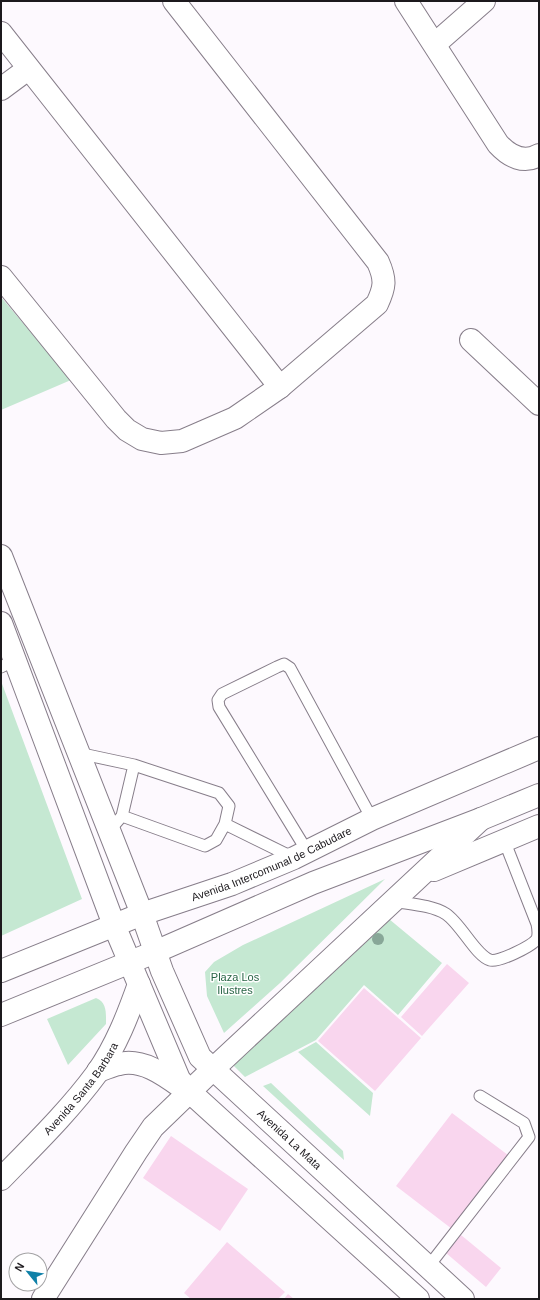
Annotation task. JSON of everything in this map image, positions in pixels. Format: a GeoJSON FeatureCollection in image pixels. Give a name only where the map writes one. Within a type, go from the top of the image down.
{"type":"FeatureCollection","features":[{"type":"Feature","properties":{"kind":"main road"},"geometry":{"type":"LineString","coordinates":[[1,277],[116,419],[127,430],[142,439],[161,443],[182,441],[236,418],[280,387],[376,304],[383,291],[384,275],[370,250],[174,1]]}},
{"type":"Feature","properties":{"kind":"main road"},"geometry":{"type":"LineString","coordinates":[[406,1],[498,144],[506,153],[518,159],[532,159],[539,154]]}},
{"type":"Feature","properties":{"kind":"main road"},"geometry":{"type":"LineString","coordinates":[[434,44],[484,1]]}},
{"type":"Feature","properties":{"kind":"main road"},"geometry":{"type":"LineString","coordinates":[[1,34],[280,387]]}},
{"type":"Feature","properties":{"kind":"main road"},"geometry":{"type":"LineString","coordinates":[[1,89],[28,69]]}},
{"type":"Feature","properties":{"kind":"main road"},"geometry":{"type":"LineString","coordinates":[[471,340],[539,404]]}},
{"type":"Feature","properties":{"kind":"main road","name":"Avenida La Mata"},"geometry":{"type":"LineString","coordinates":[[1,556],[78,753],[115,823],[155,952],[200,1058],[463,1299]]}},
{"type":"Feature","properties":{"kind":"main road"},"geometry":{"type":"LineString","coordinates":[[1,623],[8,664],[129,962],[179,1078],[190,1092]]}},
{"type":"Feature","properties":{"kind":"main road"},"geometry":{"type":"LineString","coordinates":[[531,752],[539,738]]}},
{"type":"Feature","properties":{"kind":"main road","name":"Avenida Intercomunal de Cabudare"},"geometry":{"type":"LineString","coordinates":[[1,971],[142,914],[232,884],[300,854],[372,819],[531,752]]}},
{"type":"Feature","properties":{"kind":"main road"},"geometry":{"type":"LineString","coordinates":[[1,1016],[155,952],[313,883],[481,819],[539,795]]}},
{"type":"Feature","properties":{"kind":"main road"},"geometry":{"type":"LineString","coordinates":[[43,1299],[136,1152],[154,1127],[212,1070],[481,819]]}},
{"type":"Feature","properties":{"kind":"main road"},"geometry":{"type":"LineString","coordinates":[[420,876],[539,826]]}},
{"type":"Feature","properties":{"kind":"main road","name":"Avenida Santa Barbara"},"geometry":{"type":"LineString","coordinates":[[1,1179],[77,1099],[98,1071],[127,1017],[139,984]]}},
{"type":"Feature","properties":{"kind":"main road"},"geometry":{"type":"LineString","coordinates":[[98,1071],[120,1063],[138,1063],[157,1070],[190,1092],[418,1299]]}},
{"type":"Feature","properties":{"kind":"lane"},"geometry":{"type":"LineString","coordinates":[[300,854],[219,707],[218,700],[222,694],[277,666],[284,664],[290,668],[372,819]]}},
{"type":"Feature","properties":{"kind":"lane"},"geometry":{"type":"LineString","coordinates":[[78,753],[134,765],[219,793],[229,806],[225,824],[216,840],[205,846],[115,823],[134,765]]}},
{"type":"Feature","properties":{"kind":"lane"},"geometry":{"type":"LineString","coordinates":[[225,824],[300,854]]}},
{"type":"Feature","properties":{"kind":"lane"},"geometry":{"type":"LineString","coordinates":[[393,901],[431,908],[446,914],[458,924],[484,957],[491,961],[498,960],[530,946],[536,939],[539,932],[504,840]]}},
{"type":"Feature","properties":{"kind":"lane"},"geometry":{"type":"LineString","coordinates":[[428,1267],[529,1137],[524,1123],[480,1096]]}},
{"type":"Feature","properties":{"kind":"green space"},"geometry":{"type":"Polygon","coordinates":[[[1,297],[71,380],[1,410],[1,297]]]}},
{"type":"Feature","properties":{"kind":"green space"},"geometry":{"type":"Polygon","coordinates":[[[1,681],[82,899],[1,936],[1,681]]]}},
{"type":"Feature","properties":{"kind":"green space","name":"Plaza Los Ilustres"},"geometry":{"type":"Polygon","coordinates":[[[385,879],[280,983],[224,1033],[207,996],[205,972],[214,962],[243,945],[385,879]]]}},
{"type":"Feature","properties":{"kind":"green space"},"geometry":{"type":"Polygon","coordinates":[[[389,919],[442,963],[398,1015],[364,985],[316,1040],[245,1077],[232,1064],[389,919]]]}},
{"type":"Feature","properties":{"kind":"green space"},"geometry":{"type":"Polygon","coordinates":[[[96,998],[104,1005],[106,1012],[106,1024],[68,1065],[47,1019],[96,998]]]}},
{"type":"Feature","properties":{"kind":"green space"},"geometry":{"type":"Polygon","coordinates":[[[316,1042],[373,1093],[370,1116],[298,1052],[316,1042]]]}},
{"type":"Feature","properties":{"kind":"green space"},"geometry":{"type":"Polygon","coordinates":[[[271,1083],[343,1151],[344,1160],[263,1086],[271,1083]]]}},
{"type":"Feature","properties":{"kind":"building"},"geometry":{"type":"Polygon","coordinates":[[[447,964],[469,983],[422,1036],[401,1017],[447,964]]]}},
{"type":"Feature","properties":{"kind":"building"},"geometry":{"type":"Polygon","coordinates":[[[364,988],[421,1038],[375,1091],[318,1041],[364,988]]]}},
{"type":"Feature","properties":{"kind":"building"},"geometry":{"type":"Polygon","coordinates":[[[452,1113],[508,1155],[452,1229],[396,1186],[452,1113]]]}},
{"type":"Feature","properties":{"kind":"building"},"geometry":{"type":"Polygon","coordinates":[[[171,1136],[248,1189],[220,1231],[143,1178],[171,1136]]]}},
{"type":"Feature","properties":{"kind":"building"},"geometry":{"type":"Polygon","coordinates":[[[461,1235],[501,1268],[486,1287],[446,1253],[461,1235]]]}},
{"type":"Feature","properties":{"kind":"building"},"geometry":{"type":"Polygon","coordinates":[[[227,1242],[285,1292],[278,1299],[191,1299],[184,1293],[227,1242]]]}},
{"type":"Feature","properties":{"kind":"building"},"geometry":{"type":"Polygon","coordinates":[[[288,1294],[294,1299],[284,1299],[288,1294]]]}}]}
